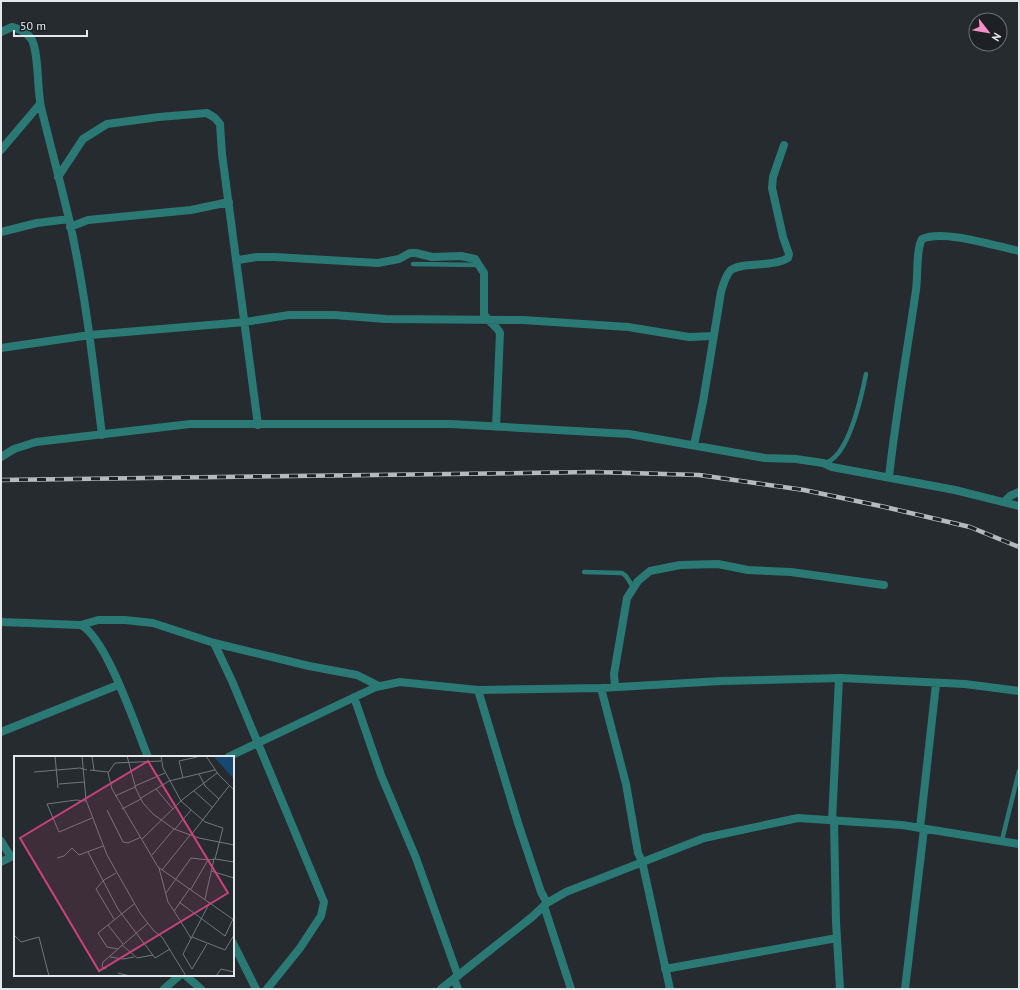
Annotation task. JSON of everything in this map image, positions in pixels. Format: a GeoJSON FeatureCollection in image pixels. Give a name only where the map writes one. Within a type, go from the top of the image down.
{"type":"FeatureCollection","features":[{"type":"Feature","properties":{"kind":"street"},"geometry":{"type":"LineString","coordinates":[[1,32],[12,27],[23,31],[32,40],[40,104],[70,227],[90,335],[102,435]]}},
{"type":"Feature","properties":{"kind":"street"},"geometry":{"type":"LineString","coordinates":[[1,150],[40,104]]}},
{"type":"Feature","properties":{"kind":"street"},"geometry":{"type":"LineString","coordinates":[[58,177],[83,139],[107,124],[159,117],[207,113],[215,118],[221,127],[222,154],[238,260],[258,425]]}},
{"type":"Feature","properties":{"kind":"street"},"geometry":{"type":"LineString","coordinates":[[694,445],[703,402],[721,292],[731,270],[740,267],[773,263],[788,258],[789,254],[783,237],[772,188],[773,177],[784,145]]}},
{"type":"Feature","properties":{"kind":"street"},"geometry":{"type":"LineString","coordinates":[[70,227],[88,220],[191,210],[229,202]]}},
{"type":"Feature","properties":{"kind":"street"},"geometry":{"type":"LineString","coordinates":[[1,232],[37,223],[68,218]]}},
{"type":"Feature","properties":{"kind":"street"},"geometry":{"type":"LineString","coordinates":[[889,477],[896,412],[919,271],[918,245],[922,239],[930,236],[943,235],[1019,251]]}},
{"type":"Feature","properties":{"kind":"street"},"geometry":{"type":"LineString","coordinates":[[238,260],[257,257],[276,257],[378,264],[399,259],[410,253],[432,257],[470,257],[480,265],[484,273],[483,308],[486,320],[496,327],[500,334],[496,427]]}},
{"type":"Feature","properties":{"kind":"street"},"geometry":{"type":"LineString","coordinates":[[1,348],[90,335],[245,322],[289,315],[334,315],[386,319],[523,320],[628,327],[689,337],[713,336]]}},
{"type":"Feature","properties":{"kind":"street"},"geometry":{"type":"LineString","coordinates":[[1,457],[14,449],[36,442],[190,424],[258,425],[390,423],[496,427],[629,434],[765,458],[796,459],[823,463],[832,467],[889,477],[1019,506]]}},
{"type":"Feature","properties":{"kind":"street"},"geometry":{"type":"LineString","coordinates":[[1004,502],[1010,496],[1019,492]]}},
{"type":"Feature","properties":{"kind":"street"},"geometry":{"type":"LineString","coordinates":[[615,687],[614,674],[623,614],[627,598],[645,574],[680,565],[718,564],[748,570],[791,572],[884,585]]}},
{"type":"Feature","properties":{"kind":"street"},"geometry":{"type":"LineString","coordinates":[[1,622],[81,625],[98,620],[125,620],[153,623],[214,643],[297,664],[357,675],[379,686]]}},
{"type":"Feature","properties":{"kind":"street"},"geometry":{"type":"LineString","coordinates":[[81,625],[94,637],[118,685],[148,756]]}},
{"type":"Feature","properties":{"kind":"street"},"geometry":{"type":"LineString","coordinates":[[214,643],[232,681],[306,856],[325,906],[322,916],[300,948],[267,989]]}},
{"type":"Feature","properties":{"kind":"street"},"geometry":{"type":"LineString","coordinates":[[839,678],[833,821],[840,989]]}},
{"type":"Feature","properties":{"kind":"street"},"geometry":{"type":"LineString","coordinates":[[230,756],[379,686],[400,682],[478,690],[601,688],[721,681],[839,678],[987,686],[1019,691]]}},
{"type":"Feature","properties":{"kind":"street"},"geometry":{"type":"LineString","coordinates":[[905,989],[936,684]]}},
{"type":"Feature","properties":{"kind":"street"},"geometry":{"type":"LineString","coordinates":[[1,732],[118,685]]}},
{"type":"Feature","properties":{"kind":"street"},"geometry":{"type":"LineString","coordinates":[[601,688],[626,784],[638,853],[642,861],[670,989]]}},
{"type":"Feature","properties":{"kind":"street"},"geometry":{"type":"LineString","coordinates":[[478,690],[518,823],[546,904],[571,989]]}},
{"type":"Feature","properties":{"kind":"street"},"geometry":{"type":"LineString","coordinates":[[354,697],[378,769],[416,858],[456,977],[458,989]]}},
{"type":"Feature","properties":{"kind":"street"},"geometry":{"type":"LineString","coordinates":[[441,989],[532,917],[546,904],[584,884],[704,838],[798,818],[922,828],[1019,844]]}},
{"type":"Feature","properties":{"kind":"street"},"geometry":{"type":"LineString","coordinates":[[1,841],[13,856],[1,862]]}},
{"type":"Feature","properties":{"kind":"street"},"geometry":{"type":"LineString","coordinates":[[665,969],[837,938]]}},
{"type":"Feature","properties":{"kind":"street"},"geometry":{"type":"LineString","coordinates":[[234,945],[256,989]]}},
{"type":"Feature","properties":{"kind":"street"},"geometry":{"type":"LineString","coordinates":[[164,989],[179,976]]}},
{"type":"Feature","properties":{"kind":"street"},"geometry":{"type":"LineString","coordinates":[[186,976],[201,989]]}},
{"type":"Feature","properties":{"kind":"lane"},"geometry":{"type":"LineString","coordinates":[[413,264],[480,265]]}},
{"type":"Feature","properties":{"kind":"lane"},"geometry":{"type":"LineString","coordinates":[[823,463],[834,458],[842,448],[853,423],[866,374]]}},
{"type":"Feature","properties":{"kind":"lane"},"geometry":{"type":"LineString","coordinates":[[584,572],[622,573],[634,587]]}},
{"type":"Feature","properties":{"kind":"lane"},"geometry":{"type":"LineString","coordinates":[[1002,840],[1019,771]]}},
{"type":"Feature","properties":{"kind":"railway"},"geometry":{"type":"LineString","coordinates":[[1,480],[594,472],[699,475],[804,490],[885,507],[970,527],[1019,547]]}}]}
